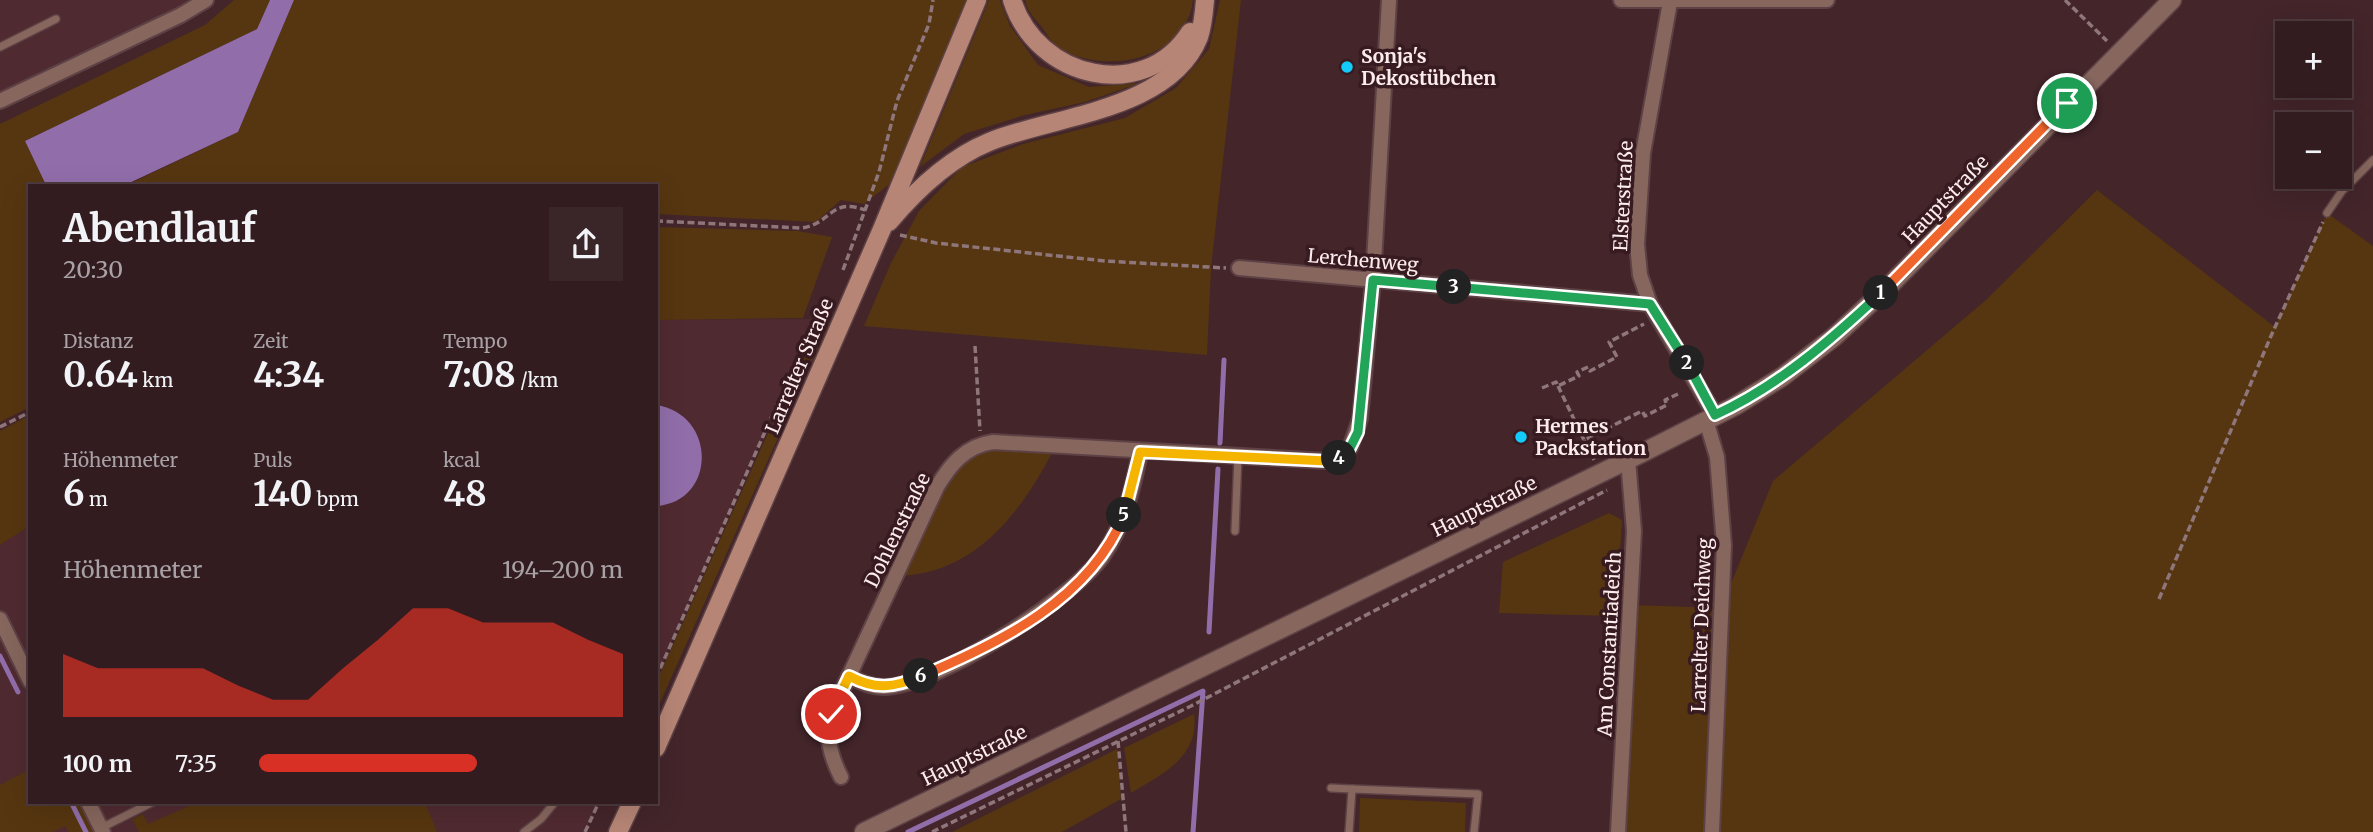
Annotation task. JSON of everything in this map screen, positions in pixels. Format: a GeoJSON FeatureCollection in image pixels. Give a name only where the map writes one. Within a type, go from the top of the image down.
{"type":"FeatureCollection","features":[{"type":"Feature","properties":{"kind":"main road","name":"Larrelter Straße"},"geometry":{"type":"LineString","coordinates":[[658,743],[882,229],[978,0]]}},
{"type":"Feature","properties":{"kind":"main road"},"geometry":{"type":"LineString","coordinates":[[1012,0],[1024,29],[1054,59],[1078,69],[1114,74],[1146,66],[1178,48],[1192,29],[1204,0]]}},
{"type":"Feature","properties":{"kind":"main road"},"geometry":{"type":"LineString","coordinates":[[882,229],[916,193],[967,152],[1013,134],[1112,105],[1162,79],[1186,57],[1198,39],[1204,0]]}},
{"type":"Feature","properties":{"kind":"main road"},"geometry":{"type":"LineString","coordinates":[[618,832],[631,804]]}},
{"type":"Feature","properties":{"kind":"street"},"geometry":{"type":"LineString","coordinates":[[0,101],[181,15],[206,0]]}},
{"type":"Feature","properties":{"kind":"street"},"geometry":{"type":"LineString","coordinates":[[983,443],[1327,461],[1343,455],[1350,448],[1360,419],[1373,280],[1389,0]]}},
{"type":"Feature","properties":{"kind":"street"},"geometry":{"type":"LineString","coordinates":[[1621,0],[1827,0]]}},
{"type":"Feature","properties":{"kind":"street","name":"Hauptstraße"},"geometry":{"type":"LineString","coordinates":[[864,832],[1628,460],[1711,418],[1782,377],[1834,337],[1899,276],[2172,0]]}},
{"type":"Feature","properties":{"kind":"street","name":"Elsterstraße"},"geometry":{"type":"LineString","coordinates":[[1670,2],[1647,119],[1640,181],[1640,275],[1650,304],[1711,418]]}},
{"type":"Feature","properties":{"kind":"street","name":"Lerchenweg"},"geometry":{"type":"LineString","coordinates":[[1239,268],[1650,304]]}},
{"type":"Feature","properties":{"kind":"street","name":"Larrelter Deichweg"},"geometry":{"type":"LineString","coordinates":[[1711,418],[1724,545],[1712,832]]}},
{"type":"Feature","properties":{"kind":"street","name":"Dohlenstraße"},"geometry":{"type":"LineString","coordinates":[[841,777],[828,748],[827,727],[937,487],[961,456],[983,443]]}},
{"type":"Feature","properties":{"kind":"street"},"geometry":{"type":"LineString","coordinates":[[849,676],[873,687],[897,686],[943,667],[1003,636],[1058,601],[1090,571],[1114,535],[1130,501],[1140,452]]}},
{"type":"Feature","properties":{"kind":"street","name":"Am Constantiadeich"},"geometry":{"type":"LineString","coordinates":[[1618,832],[1634,531],[1628,460]]}},
{"type":"Feature","properties":{"kind":"street"},"geometry":{"type":"LineString","coordinates":[[0,619],[25,659]]}},
{"type":"Feature","properties":{"kind":"street"},"geometry":{"type":"LineString","coordinates":[[89,804],[102,830]]}},
{"type":"Feature","properties":{"kind":"lane"},"geometry":{"type":"LineString","coordinates":[[0,47],[56,19]]}},
{"type":"Feature","properties":{"kind":"lane"},"geometry":{"type":"LineString","coordinates":[[2327,213],[2342,191],[2373,160]]}},
{"type":"Feature","properties":{"kind":"lane"},"geometry":{"type":"LineString","coordinates":[[1235,531],[1238,457]]}},
{"type":"Feature","properties":{"kind":"lane"},"geometry":{"type":"LineString","coordinates":[[1331,788],[1478,794],[1474,832]]}},
{"type":"Feature","properties":{"kind":"lane"},"geometry":{"type":"LineString","coordinates":[[1349,832],[1352,789]]}},
{"type":"Feature","properties":{"kind":"lane"},"geometry":{"type":"LineString","coordinates":[[102,830],[149,804]]}},
{"type":"Feature","properties":{"kind":"lane"},"geometry":{"type":"LineString","coordinates":[[524,832],[541,819],[553,804]]}},
{"type":"Feature","properties":{"kind":"path"},"geometry":{"type":"LineString","coordinates":[[840,280],[880,172],[897,102],[929,24],[933,0]]}},
{"type":"Feature","properties":{"kind":"path"},"geometry":{"type":"LineString","coordinates":[[2065,0],[2118,52]]}},
{"type":"Feature","properties":{"kind":"path"},"geometry":{"type":"LineString","coordinates":[[658,221],[801,228],[814,226],[838,206],[852,205],[865,210]]}},
{"type":"Feature","properties":{"kind":"path"},"geometry":{"type":"LineString","coordinates":[[2159,599],[2271,336],[2327,213]]}},
{"type":"Feature","properties":{"kind":"path"},"geometry":{"type":"LineString","coordinates":[[861,221],[936,243],[1105,261],[1239,268]]}},
{"type":"Feature","properties":{"kind":"path"},"geometry":{"type":"LineString","coordinates":[[1558,386],[1579,376],[1577,372],[1588,367],[1590,371],[1616,358],[1609,341],[1659,317]]}},
{"type":"Feature","properties":{"kind":"path"},"geometry":{"type":"LineString","coordinates":[[658,673],[791,373],[822,323]]}},
{"type":"Feature","properties":{"kind":"path"},"geometry":{"type":"LineString","coordinates":[[975,346],[978,426],[983,443]]}},
{"type":"Feature","properties":{"kind":"path"},"geometry":{"type":"LineString","coordinates":[[1542,388],[1556,382],[1584,440],[1643,411],[1645,416],[1667,405],[1665,400],[1678,394]]}},
{"type":"Feature","properties":{"kind":"path"},"geometry":{"type":"LineString","coordinates":[[0,427],[28,413]]}},
{"type":"Feature","properties":{"kind":"path"},"geometry":{"type":"LineString","coordinates":[[932,832],[1191,706],[1604,493],[1628,460]]}},
{"type":"Feature","properties":{"kind":"path"},"geometry":{"type":"LineString","coordinates":[[1118,741],[1126,832]]}},
{"type":"Feature","properties":{"kind":"path"},"geometry":{"type":"LineString","coordinates":[[586,832],[598,804]]}},
{"type":"Feature","properties":{"kind":"shaded area"},"geometry":{"type":"Polygon","coordinates":[[[0,0],[187,0],[181,15],[0,101],[0,0]]]}},
{"type":"Feature","properties":{"kind":"shaded area"},"geometry":{"type":"Polygon","coordinates":[[[234,0],[270,0],[257,29],[25,141],[46,184],[28,184],[28,408],[0,422],[0,124],[205,25],[234,0]]]}},
{"type":"Feature","properties":{"kind":"shaded area"},"geometry":{"type":"Polygon","coordinates":[[[270,0],[294,0],[238,132],[127,184],[46,184],[25,141],[257,29],[270,0]]]}},
{"type":"Feature","properties":{"kind":"shaded area"},"geometry":{"type":"Polygon","coordinates":[[[294,0],[977,0],[905,172],[864,204],[841,200],[816,222],[658,214],[658,184],[129,184],[238,132],[294,0]]]}},
{"type":"Feature","properties":{"kind":"shaded area"},"geometry":{"type":"Polygon","coordinates":[[[989,0],[1000,0],[1010,26],[1038,65],[1089,87],[1140,83],[1085,102],[1025,115],[964,134],[920,167],[989,0]]]}},
{"type":"Feature","properties":{"kind":"shaded area"},"geometry":{"type":"Polygon","coordinates":[[[1025,0],[1193,0],[1187,20],[1176,37],[1160,49],[1141,57],[1098,61],[1059,48],[1031,14],[1025,0]]]}},
{"type":"Feature","properties":{"kind":"shaded area"},"geometry":{"type":"Polygon","coordinates":[[[1220,0],[1241,0],[1211,268],[1207,355],[864,326],[891,263],[919,211],[962,167],[1023,144],[1125,118],[1176,88],[1209,49],[1220,0]]]}},
{"type":"Feature","properties":{"kind":"shaded area"},"geometry":{"type":"Polygon","coordinates":[[[2097,190],[2275,327],[2327,213],[2373,246],[2373,832],[1618,832],[1632,605],[1721,608],[1773,481],[1986,300],[2097,190]]]}},
{"type":"Feature","properties":{"kind":"shaded area"},"geometry":{"type":"Polygon","coordinates":[[[658,227],[798,231],[832,237],[803,318],[658,320],[658,227]]]}},
{"type":"Feature","properties":{"kind":"shaded area"},"geometry":{"type":"Polygon","coordinates":[[[823,319],[791,373],[658,673],[658,320],[823,319]]]}},
{"type":"Feature","properties":{"kind":"shaded area"},"geometry":{"type":"Polygon","coordinates":[[[825,321],[829,323],[658,708],[658,679],[794,375],[825,321]]]}},
{"type":"Feature","properties":{"kind":"shaded area"},"geometry":{"type":"Polygon","coordinates":[[[658,406],[676,412],[690,424],[699,440],[702,457],[699,475],[690,490],[676,501],[658,506],[658,406]]]}},
{"type":"Feature","properties":{"kind":"shaded area"},"geometry":{"type":"Polygon","coordinates":[[[28,416],[28,527],[0,545],[0,431],[28,416]]]}},
{"type":"Feature","properties":{"kind":"shaded area"},"geometry":{"type":"Polygon","coordinates":[[[1055,447],[1027,494],[993,536],[950,565],[924,573],[896,576],[937,487],[970,449],[1055,447]]]}},
{"type":"Feature","properties":{"kind":"shaded area"},"geometry":{"type":"Polygon","coordinates":[[[1609,513],[1622,520],[1616,616],[1499,613],[1503,562],[1609,513]]]}},
{"type":"Feature","properties":{"kind":"shaded area"},"geometry":{"type":"Polygon","coordinates":[[[28,527],[28,677],[0,619],[0,545],[28,527]]]}},
{"type":"Feature","properties":{"kind":"shaded area"},"geometry":{"type":"Polygon","coordinates":[[[0,628],[28,687],[28,804],[34,804],[96,832],[0,832],[0,628]]]}},
{"type":"Feature","properties":{"kind":"shaded area"},"geometry":{"type":"Polygon","coordinates":[[[1194,714],[1191,742],[1185,753],[1166,771],[1131,793],[1124,748],[1194,714]]]}},
{"type":"Feature","properties":{"kind":"shaded area"},"geometry":{"type":"Polygon","coordinates":[[[1117,749],[1121,799],[1062,832],[952,832],[1117,749]]]}},
{"type":"Feature","properties":{"kind":"shaded area"},"geometry":{"type":"Polygon","coordinates":[[[28,770],[28,804],[82,804],[96,832],[69,832],[65,826],[53,832],[0,832],[0,785],[28,770]]]}},
{"type":"Feature","properties":{"kind":"shaded area"},"geometry":{"type":"Polygon","coordinates":[[[1360,798],[1466,803],[1465,832],[1359,832],[1360,798]]]}},
{"type":"Feature","properties":{"kind":"shaded area"},"geometry":{"type":"Polygon","coordinates":[[[89,804],[598,804],[585,832],[103,832],[89,804]]]}},
{"type":"Feature","properties":{"kind":"shaded area"},"geometry":{"type":"Polygon","coordinates":[[[193,804],[426,804],[437,832],[139,832],[132,819],[143,814],[148,824],[193,804]]]}},
{"type":"Feature","properties":{"kind":"waterway"},"geometry":{"type":"LineString","coordinates":[[1220,443],[1224,360]]}},
{"type":"Feature","properties":{"kind":"waterway"},"geometry":{"type":"LineString","coordinates":[[1209,632],[1218,469]]}},
{"type":"Feature","properties":{"kind":"waterway"},"geometry":{"type":"LineString","coordinates":[[0,656],[18,692]]}},
{"type":"Feature","properties":{"kind":"waterway"},"geometry":{"type":"LineString","coordinates":[[908,832],[1203,691],[1193,832]]}},
{"type":"Feature","properties":{"kind":"waterway"},"geometry":{"type":"LineString","coordinates":[[72,804],[86,832]]}},
{"type":"Feature","properties":{"kind":"place","name":"Sonja's Dekostübchen"},"geometry":{"type":"Point","coordinates":[1347,67]}},
{"type":"Feature","properties":{"kind":"place","name":"Hermes Packstation"},"geometry":{"type":"Point","coordinates":[1521,437]}},
{"type":"Feature","properties":{"kind":"route"},"geometry":{"type":"LineString","coordinates":[[831,714],[849,676],[873,687],[897,686],[943,667],[1003,636],[1058,601],[1103,555],[1130,501],[1140,452],[1327,461],[1343,455],[1355,441],[1358,432],[1373,280],[1650,304],[1715,415],[1782,377],[1834,337],[1892,283],[2067,103]]}}]}
